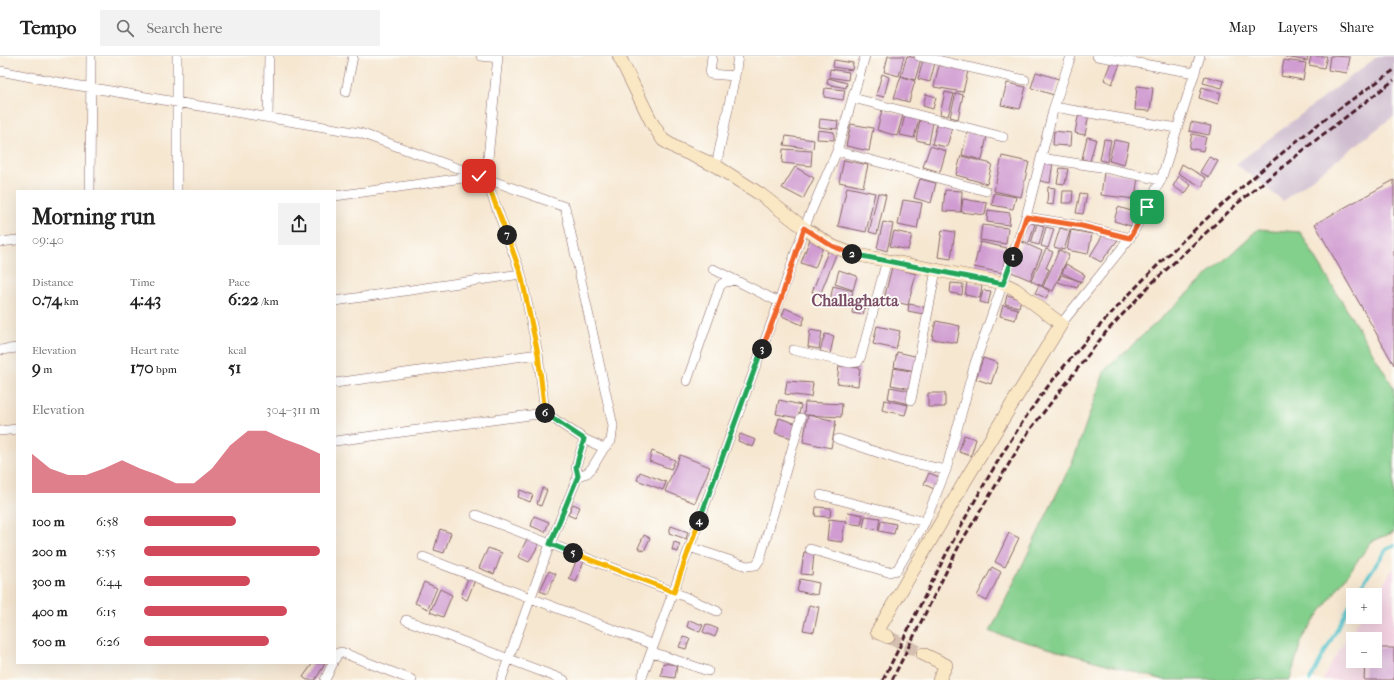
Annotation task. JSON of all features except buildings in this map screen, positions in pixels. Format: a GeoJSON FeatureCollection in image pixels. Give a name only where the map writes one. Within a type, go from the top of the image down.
{"type":"FeatureCollection","features":[{"type":"Feature","properties":{"kind":"street"},"geometry":{"type":"LineString","coordinates":[[90,190],[91,56]]}},
{"type":"Feature","properties":{"kind":"street"},"geometry":{"type":"LineString","coordinates":[[177,56],[177,190]]}},
{"type":"Feature","properties":{"kind":"street"},"geometry":{"type":"LineString","coordinates":[[268,118],[269,56]]}},
{"type":"Feature","properties":{"kind":"street"},"geometry":{"type":"LineString","coordinates":[[346,92],[353,56]]}},
{"type":"Feature","properties":{"kind":"street"},"geometry":{"type":"LineString","coordinates":[[481,56],[498,57],[483,177],[521,274],[538,354],[545,413]]}},
{"type":"Feature","properties":{"kind":"street"},"geometry":{"type":"LineString","coordinates":[[619,56],[652,123],[663,140],[676,148],[716,166],[760,194],[804,228],[832,246],[853,254],[1003,284],[1015,288],[1061,324]]}},
{"type":"Feature","properties":{"kind":"street"},"geometry":{"type":"LineString","coordinates":[[712,56],[710,74],[735,76]]}},
{"type":"Feature","properties":{"kind":"street"},"geometry":{"type":"LineString","coordinates":[[716,166],[738,56]]}},
{"type":"Feature","properties":{"kind":"street"},"geometry":{"type":"LineString","coordinates":[[641,680],[780,302],[804,228],[837,151],[865,56]]}},
{"type":"Feature","properties":{"kind":"street"},"geometry":{"type":"LineString","coordinates":[[919,56],[1025,80]]}},
{"type":"Feature","properties":{"kind":"street"},"geometry":{"type":"LineString","coordinates":[[810,549],[888,572],[897,570],[925,522],[946,470],[975,363],[1026,217],[1054,107],[1070,56]]}},
{"type":"Feature","properties":{"kind":"street"},"geometry":{"type":"LineString","coordinates":[[1097,56],[1195,73]]}},
{"type":"Feature","properties":{"kind":"street"},"geometry":{"type":"LineString","coordinates":[[888,637],[877,632],[968,476],[1061,324],[1130,238],[1161,180],[1200,56]]}},
{"type":"Feature","properties":{"kind":"street"},"geometry":{"type":"LineString","coordinates":[[0,71],[91,88],[360,133],[565,207],[614,426],[611,441],[604,448],[592,468],[587,473],[578,476]]}},
{"type":"Feature","properties":{"kind":"street"},"geometry":{"type":"LineString","coordinates":[[853,98],[1003,137]]}},
{"type":"Feature","properties":{"kind":"street"},"geometry":{"type":"LineString","coordinates":[[1054,107],[1177,128]]}},
{"type":"Feature","properties":{"kind":"street"},"geometry":{"type":"LineString","coordinates":[[837,151],[986,191]]}},
{"type":"Feature","properties":{"kind":"street"},"geometry":{"type":"LineString","coordinates":[[1041,158],[1100,167],[1161,180]]}},
{"type":"Feature","properties":{"kind":"street"},"geometry":{"type":"LineString","coordinates":[[336,196],[483,177]]}},
{"type":"Feature","properties":{"kind":"street"},"geometry":{"type":"LineString","coordinates":[[1026,217],[1082,226],[1130,238]]}},
{"type":"Feature","properties":{"kind":"street"},"geometry":{"type":"LineString","coordinates":[[0,242],[16,240]]}},
{"type":"Feature","properties":{"kind":"street"},"geometry":{"type":"LineString","coordinates":[[793,350],[850,363],[858,362],[862,356],[886,260]]}},
{"type":"Feature","properties":{"kind":"street"},"geometry":{"type":"LineString","coordinates":[[713,269],[780,302]]}},
{"type":"Feature","properties":{"kind":"street"},"geometry":{"type":"LineString","coordinates":[[911,400],[936,270]]}},
{"type":"Feature","properties":{"kind":"street"},"geometry":{"type":"LineString","coordinates":[[336,301],[521,274]]}},
{"type":"Feature","properties":{"kind":"street"},"geometry":{"type":"LineString","coordinates":[[687,381],[720,286],[723,283],[735,280]]}},
{"type":"Feature","properties":{"kind":"street"},"geometry":{"type":"LineString","coordinates":[[0,350],[16,348]]}},
{"type":"Feature","properties":{"kind":"street"},"geometry":{"type":"LineString","coordinates":[[336,383],[538,354]]}},
{"type":"Feature","properties":{"kind":"street"},"geometry":{"type":"LineString","coordinates":[[336,441],[545,413],[584,439],[604,448]]}},
{"type":"Feature","properties":{"kind":"street"},"geometry":{"type":"LineString","coordinates":[[689,547],[747,566],[756,565],[760,559],[801,418]]}},
{"type":"Feature","properties":{"kind":"street"},"geometry":{"type":"LineString","coordinates":[[0,432],[16,429]]}},
{"type":"Feature","properties":{"kind":"street"},"geometry":{"type":"LineString","coordinates":[[501,680],[550,544],[578,476],[576,467],[584,439]]}},
{"type":"Feature","properties":{"kind":"street"},"geometry":{"type":"LineString","coordinates":[[838,439],[900,460],[946,470]]}},
{"type":"Feature","properties":{"kind":"street"},"geometry":{"type":"LineString","coordinates":[[821,495],[925,522]]}},
{"type":"Feature","properties":{"kind":"street"},"geometry":{"type":"LineString","coordinates":[[476,515],[674,592],[717,611]]}},
{"type":"Feature","properties":{"kind":"street"},"geometry":{"type":"LineString","coordinates":[[423,557],[530,598],[708,671]]}},
{"type":"Feature","properties":{"kind":"street"},"geometry":{"type":"LineString","coordinates":[[406,620],[564,680]]}},
{"type":"Feature","properties":{"kind":"street"},"geometry":{"type":"LineString","coordinates":[[336,657],[338,653],[342,652],[412,680]]}},
{"type":"Feature","properties":{"kind":"street"},"geometry":{"type":"LineString","coordinates":[[923,654],[946,665],[939,680]]}},
{"type":"Feature","properties":{"kind":"street"},"geometry":{"type":"LineString","coordinates":[[325,680],[333,664]]}},
{"type":"Feature","properties":{"kind":"shaded area"},"geometry":{"type":"Polygon","coordinates":[[[1378,56],[1394,56],[1394,116],[1283,201],[1236,164],[1378,56]]]}},
{"type":"Feature","properties":{"kind":"shaded area"},"geometry":{"type":"Polygon","coordinates":[[[1394,567],[1394,680],[1323,680],[1330,665],[1346,640],[1346,668],[1382,668],[1382,632],[1351,632],[1356,624],[1382,624],[1382,588],[1380,588],[1394,567]]]}},
{"type":"Feature","properties":{"kind":"green space"},"geometry":{"type":"Polygon","coordinates":[[[1258,229],[1300,232],[1394,388],[1394,532],[1371,542],[1302,638],[1290,680],[1164,680],[990,632],[1074,458],[1105,370],[1258,229]]]}},
{"type":"Feature","properties":{"kind":"waterway"},"geometry":{"type":"LineString","coordinates":[[1360,588],[1386,550],[1394,545]]}},
{"type":"Feature","properties":{"kind":"waterway"},"geometry":{"type":"LineString","coordinates":[[1310,680],[1346,612]]}},
{"type":"Feature","properties":{"kind":"tunnel"},"geometry":{"type":"LineString","coordinates":[[888,637],[923,654]]}},
{"type":"Feature","properties":{"kind":"railway"},"geometry":{"type":"LineString","coordinates":[[883,680],[931,583],[982,488],[1020,426],[1042,394],[1067,363],[1142,281],[1211,215],[1308,132],[1394,70]]}},
{"type":"Feature","properties":{"kind":"railway"},"geometry":{"type":"LineString","coordinates":[[892,680],[960,544],[1029,431],[1106,332],[1153,282],[1239,202],[1394,80]]}},
{"type":"Feature","properties":{"kind":"district","name":"Challaghatta"},"geometry":{"type":"Point","coordinates":[855,300]}},
{"type":"Feature","properties":{"kind":"route"},"geometry":{"type":"LineString","coordinates":[[479,176],[486,179],[521,274],[538,354],[545,413],[584,439],[576,467],[578,476],[550,544],[674,592],[689,547],[780,302],[804,228],[832,246],[853,254],[1003,284],[1026,217],[1082,226],[1130,238],[1147,207]]}}]}
